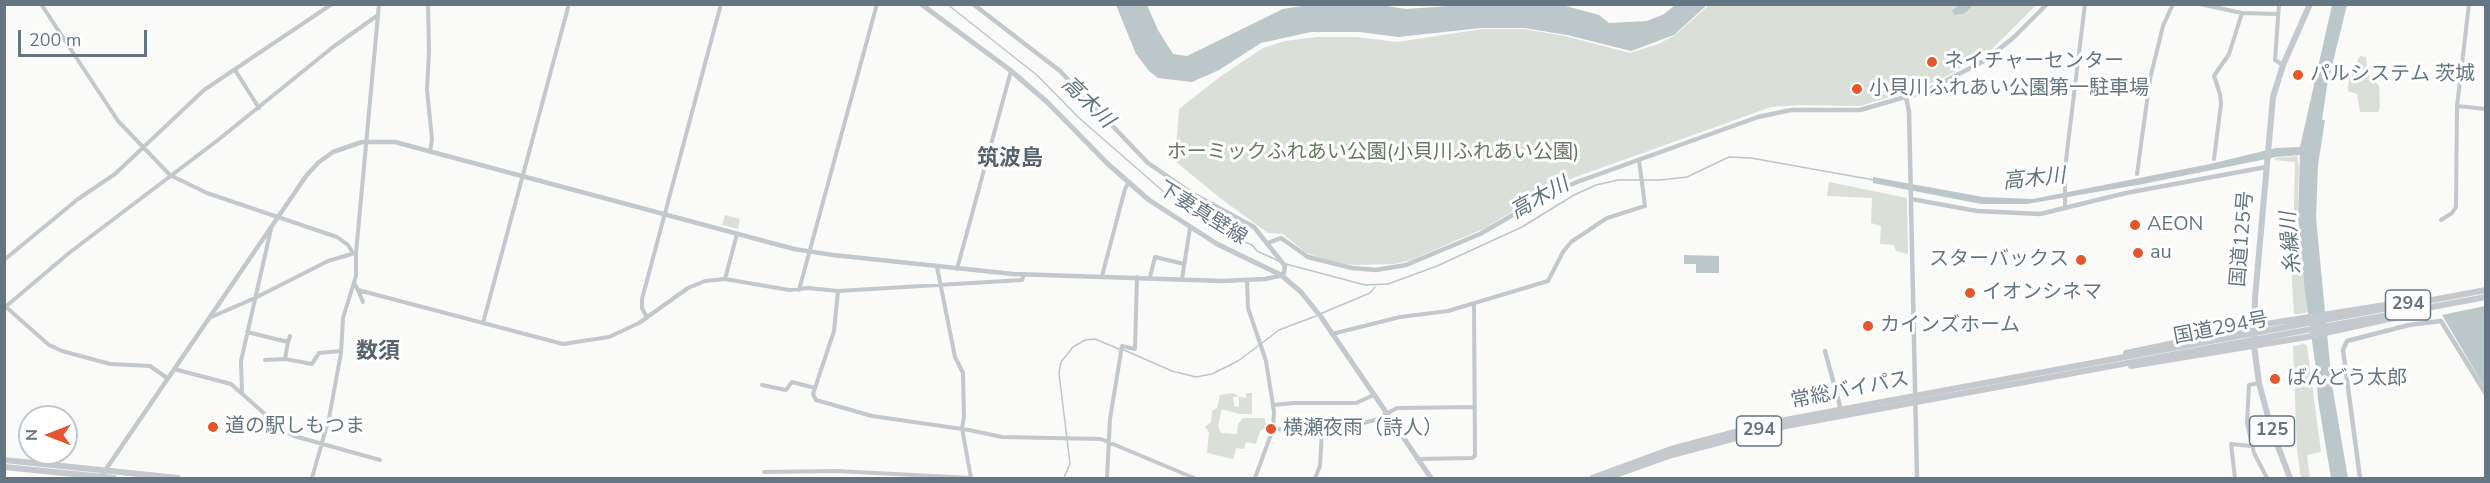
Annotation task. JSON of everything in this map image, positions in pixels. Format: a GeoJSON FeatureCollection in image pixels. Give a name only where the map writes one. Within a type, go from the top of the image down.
{"type":"FeatureCollection","features":[{"type":"Feature","properties":{"kind":"highway","name":"国道125号"},"geometry":{"type":"LineString","coordinates":[[2290,478],[2271,428],[2259,382],[2254,326],[2273,97],[2283,65],[2310,4]]}},
{"type":"Feature","properties":{"kind":"highway","name":"294"},"geometry":{"type":"LineString","coordinates":[[2084,368],[2158,363],[2307,337],[2331,322],[2439,302],[2486,290]]}},
{"type":"Feature","properties":{"kind":"highway","name":"294"},"geometry":{"type":"LineString","coordinates":[[2331,322],[2439,302],[2486,297]]}},
{"type":"Feature","properties":{"kind":"highway","name":"国道294号"},"geometry":{"type":"LineString","coordinates":[[1963,394],[2084,368],[2268,334],[2304,324],[2331,322]]}},
{"type":"Feature","properties":{"kind":"highway","name":"294"},"geometry":{"type":"LineString","coordinates":[[2084,368],[2161,344],[2254,326],[2304,324]]}},
{"type":"Feature","properties":{"kind":"highway","name":"常総バイパス"},"geometry":{"type":"LineString","coordinates":[[1607,478],[1672,455],[1738,436],[1915,399],[2084,368]]}},
{"type":"Feature","properties":{"kind":"highway","name":"常総バイパス"},"geometry":{"type":"LineString","coordinates":[[1592,478],[1671,449],[1737,430],[1841,410],[1963,394]]}},
{"type":"Feature","properties":{"kind":"highway"},"geometry":{"type":"LineString","coordinates":[[4,460],[178,478]]}},
{"type":"Feature","properties":{"kind":"highway"},"geometry":{"type":"LineString","coordinates":[[4,467],[114,478]]}},
{"type":"Feature","properties":{"kind":"main road","name":"下妻真壁線"},"geometry":{"type":"LineString","coordinates":[[924,5],[1011,71],[1047,102],[1129,182],[1165,212],[1190,228],[1281,275],[1301,292],[1319,314],[1431,478]]}},
{"type":"Feature","properties":{"kind":"street"},"geometry":{"type":"LineString","coordinates":[[41,4],[118,121],[171,175],[207,193],[337,237],[354,253]]}},
{"type":"Feature","properties":{"kind":"street"},"geometry":{"type":"LineString","coordinates":[[4,260],[144,148],[204,90],[332,4]]}},
{"type":"Feature","properties":{"kind":"street"},"geometry":{"type":"LineString","coordinates":[[312,478],[329,418],[341,351],[343,318],[354,284],[354,253],[380,4]]}},
{"type":"Feature","properties":{"kind":"street"},"geometry":{"type":"LineString","coordinates":[[428,4],[427,90],[432,139],[430,152]]}},
{"type":"Feature","properties":{"kind":"street"},"geometry":{"type":"LineString","coordinates":[[483,322],[569,4]]}},
{"type":"Feature","properties":{"kind":"street"},"geometry":{"type":"LineString","coordinates":[[647,318],[642,308],[642,299],[722,4]]}},
{"type":"Feature","properties":{"kind":"street"},"geometry":{"type":"LineString","coordinates":[[799,290],[877,4]]}},
{"type":"Feature","properties":{"kind":"street"},"geometry":{"type":"LineString","coordinates":[[100,478],[306,176],[323,158],[348,146],[367,141],[390,141],[810,252],[937,267],[1024,274],[1247,280],[1281,275],[1285,266],[1249,223],[1192,194],[1148,163],[1060,71],[973,4]]}},
{"type":"Feature","properties":{"kind":"street"},"geometry":{"type":"LineString","coordinates":[[1268,243],[1281,238],[1308,257],[1344,267],[1376,270],[1394,268],[1480,234],[1545,197],[1577,182],[1774,112],[1802,109],[1850,111],[1906,98],[1938,86],[1984,61],[2013,38],[2046,4]]}},
{"type":"Feature","properties":{"kind":"street"},"geometry":{"type":"LineString","coordinates":[[2065,205],[2065,168],[2085,4]]}},
{"type":"Feature","properties":{"kind":"street"},"geometry":{"type":"LineString","coordinates":[[2137,174],[2150,79],[2163,26],[2173,4]]}},
{"type":"Feature","properties":{"kind":"street"},"geometry":{"type":"LineString","coordinates":[[2200,4],[2242,13],[2278,14]]}},
{"type":"Feature","properties":{"kind":"street"},"geometry":{"type":"LineString","coordinates":[[2279,4],[2275,60],[2283,65]]}},
{"type":"Feature","properties":{"kind":"street"},"geometry":{"type":"LineString","coordinates":[[2441,220],[2452,213],[2456,207],[2457,106],[2469,4]]}},
{"type":"Feature","properties":{"kind":"street"},"geometry":{"type":"LineString","coordinates":[[2214,159],[2221,104],[2214,76],[2229,54],[2242,13]]}},
{"type":"Feature","properties":{"kind":"street"},"geometry":{"type":"LineString","coordinates":[[167,378],[150,366],[110,364],[62,351],[49,345],[5,307],[69,253],[259,108],[333,47],[378,15]]}},
{"type":"Feature","properties":{"kind":"street"},"geometry":{"type":"LineString","coordinates":[[235,70],[259,108]]}},
{"type":"Feature","properties":{"kind":"street"},"geometry":{"type":"LineString","coordinates":[[957,269],[1011,71]]}},
{"type":"Feature","properties":{"kind":"street"},"geometry":{"type":"LineString","coordinates":[[1906,98],[1909,111],[1917,478]]}},
{"type":"Feature","properties":{"kind":"street"},"geometry":{"type":"LineString","coordinates":[[2457,106],[2486,109]]}},
{"type":"Feature","properties":{"kind":"street"},"geometry":{"type":"LineString","coordinates":[[1332,334],[1400,317],[1440,312],[1474,304],[1548,280],[1571,242],[1607,218],[1645,206],[1639,160]]}},
{"type":"Feature","properties":{"kind":"street"},"geometry":{"type":"LineString","coordinates":[[1911,197],[1986,212],[2035,214],[2065,205],[2266,164]]}},
{"type":"Feature","properties":{"kind":"street"},"geometry":{"type":"LineString","coordinates":[[1102,276],[1125,189],[1129,182]]}},
{"type":"Feature","properties":{"kind":"street"},"geometry":{"type":"LineString","coordinates":[[242,392],[241,361],[272,225]]}},
{"type":"Feature","properties":{"kind":"street"},"geometry":{"type":"LineString","coordinates":[[1182,279],[1190,228]]}},
{"type":"Feature","properties":{"kind":"street"},"geometry":{"type":"LineString","coordinates":[[726,279],[737,233]]}},
{"type":"Feature","properties":{"kind":"street"},"geometry":{"type":"LineString","coordinates":[[209,318],[255,298],[328,261],[354,253]]}},
{"type":"Feature","properties":{"kind":"street"},"geometry":{"type":"LineString","coordinates":[[1150,277],[1155,257],[1184,264]]}},
{"type":"Feature","properties":{"kind":"street"},"geometry":{"type":"LineString","coordinates":[[764,472],[837,471],[971,478],[962,428],[963,373],[955,357],[937,267]]}},
{"type":"Feature","properties":{"kind":"street"},"geometry":{"type":"LineString","coordinates":[[358,290],[563,344],[609,337],[647,318],[688,288],[705,281],[726,279],[799,290],[808,288],[837,291],[1022,280],[1024,274]]}},
{"type":"Feature","properties":{"kind":"street"},"geometry":{"type":"LineString","coordinates":[[1107,478],[1108,442],[1122,346],[1135,349],[1137,277]]}},
{"type":"Feature","properties":{"kind":"street"},"geometry":{"type":"LineString","coordinates":[[1247,280],[1248,308],[1263,351],[1273,405],[1273,429],[1255,478]]}},
{"type":"Feature","properties":{"kind":"street"},"geometry":{"type":"LineString","coordinates":[[354,284],[363,302]]}},
{"type":"Feature","properties":{"kind":"street"},"geometry":{"type":"LineString","coordinates":[[837,291],[834,331],[813,394],[816,400],[850,411],[909,423],[962,428],[1002,437],[1101,439],[1194,478]]}},
{"type":"Feature","properties":{"kind":"street"},"geometry":{"type":"LineString","coordinates":[[1417,459],[1474,458],[1474,304]]}},
{"type":"Feature","properties":{"kind":"street"},"geometry":{"type":"LineString","coordinates":[[2360,478],[2343,350],[2347,341],[2409,325],[2441,321],[2486,394]]}},
{"type":"Feature","properties":{"kind":"street"},"geometry":{"type":"LineString","coordinates":[[247,332],[289,339],[285,359]]}},
{"type":"Feature","properties":{"kind":"street"},"geometry":{"type":"LineString","coordinates":[[265,360],[285,359],[312,364],[319,353],[341,351]]}},
{"type":"Feature","properties":{"kind":"street"},"geometry":{"type":"LineString","coordinates":[[1825,351],[1841,410]]}},
{"type":"Feature","properties":{"kind":"street"},"geometry":{"type":"LineString","coordinates":[[174,369],[231,384],[283,430],[294,436],[380,460]]}},
{"type":"Feature","properties":{"kind":"street"},"geometry":{"type":"LineString","coordinates":[[762,385],[786,390],[792,382],[815,388]]}},
{"type":"Feature","properties":{"kind":"street"},"geometry":{"type":"LineString","coordinates":[[2259,382],[2249,385],[2247,423],[2251,446],[2267,478]]}},
{"type":"Feature","properties":{"kind":"street"},"geometry":{"type":"LineString","coordinates":[[1273,405],[1356,403],[1374,395]]}},
{"type":"Feature","properties":{"kind":"street"},"geometry":{"type":"LineString","coordinates":[[1273,429],[1322,431],[1358,425],[1375,420],[1397,408],[1475,407]]}},
{"type":"Feature","properties":{"kind":"street"},"geometry":{"type":"LineString","coordinates":[[1316,478],[1320,466],[1322,431]]}},
{"type":"Feature","properties":{"kind":"street"},"geometry":{"type":"LineString","coordinates":[[2235,478],[2231,444],[2251,446]]}},
{"type":"Feature","properties":{"kind":"green space","name":"ホーミックふれあい公園(小貝川ふれあい公園)"},"geometry":{"type":"Polygon","coordinates":[[[1709,5],[2036,5],[1991,50],[1947,76],[1920,88],[1860,106],[1771,107],[1573,178],[1551,188],[1485,228],[1411,260],[1394,264],[1353,265],[1325,260],[1305,252],[1283,234],[1268,233],[1175,161],[1179,109],[1221,76],[1263,48],[1285,41],[1317,37],[1357,37],[1397,42],[1482,29],[1523,29],[1565,36],[1630,53],[1674,36],[1709,5]]]}},
{"type":"Feature","properties":{"kind":"green space"},"geometry":{"type":"Polygon","coordinates":[[[2360,56],[2366,57],[2368,74],[2379,86],[2380,107],[2378,112],[2360,112],[2357,94],[2348,91],[2349,75],[2360,56]]]}},
{"type":"Feature","properties":{"kind":"green space"},"geometry":{"type":"Polygon","coordinates":[[[2297,156],[2299,167],[2297,236],[2308,312],[2294,314],[2292,281],[2295,162],[2275,160],[2275,158],[2297,156]]]}},
{"type":"Feature","properties":{"kind":"green space"},"geometry":{"type":"Polygon","coordinates":[[[1829,182],[1907,198],[1908,254],[1896,251],[1894,245],[1880,244],[1881,226],[1871,223],[1872,198],[1827,196],[1829,182]]]}},
{"type":"Feature","properties":{"kind":"green space"},"geometry":{"type":"Polygon","coordinates":[[[725,215],[740,219],[738,229],[722,225],[725,215]]]}},
{"type":"Feature","properties":{"kind":"green space"},"geometry":{"type":"Polygon","coordinates":[[[2304,344],[2307,346],[2321,452],[2307,455],[2310,478],[2301,478],[2297,451],[2293,346],[2304,344]]]}},
{"type":"Feature","properties":{"kind":"green space"},"geometry":{"type":"Polygon","coordinates":[[[1233,393],[1239,396],[1233,397],[1234,406],[1239,407],[1239,397],[1246,398],[1246,393],[1252,393],[1252,414],[1239,414],[1222,409],[1218,426],[1221,433],[1237,434],[1238,424],[1243,418],[1265,418],[1265,423],[1272,423],[1270,428],[1266,427],[1260,431],[1256,444],[1246,442],[1244,449],[1236,448],[1233,459],[1207,453],[1209,432],[1205,427],[1211,422],[1212,411],[1217,408],[1220,395],[1233,393]]]}},
{"type":"Feature","properties":{"kind":"shaded area"},"geometry":{"type":"Polygon","coordinates":[[[1116,5],[1147,5],[1158,30],[1173,54],[1187,56],[1283,9],[1308,5],[1381,5],[1406,9],[1463,5],[1562,5],[1599,15],[1609,23],[1647,21],[1664,14],[1675,5],[1707,5],[1674,35],[1631,51],[1567,35],[1524,28],[1481,28],[1398,37],[1360,32],[1311,32],[1261,43],[1219,70],[1192,82],[1158,78],[1149,71],[1136,54],[1116,5]]]}},
{"type":"Feature","properties":{"kind":"shaded area"},"geometry":{"type":"Polygon","coordinates":[[[1959,5],[1973,5],[1965,13],[1955,15],[1952,11],[1959,5]]]}},
{"type":"Feature","properties":{"kind":"shaded area"},"geometry":{"type":"Polygon","coordinates":[[[2332,5],[2347,5],[2327,86],[2322,120],[2325,120],[2318,165],[2316,218],[2332,385],[2348,478],[2331,478],[2318,400],[2298,217],[2300,155],[2276,157],[2143,184],[2027,204],[1981,204],[1873,183],[1873,177],[1983,197],[2033,199],[2210,164],[2276,148],[2300,147],[2332,5]]]}},
{"type":"Feature","properties":{"kind":"shaded area"},"geometry":{"type":"Polygon","coordinates":[[[1684,255],[1719,256],[1719,273],[1696,273],[1696,264],[1684,264],[1684,255]]]}},
{"type":"Feature","properties":{"kind":"shaded area"},"geometry":{"type":"Polygon","coordinates":[[[2486,306],[2485,388],[2442,315],[2486,306]]]}},
{"type":"Feature","properties":{"kind":"waterway","name":"高木川"},"geometry":{"type":"LineString","coordinates":[[947,4],[1038,76],[1078,117],[1165,193],[1228,234],[1279,261]]}},
{"type":"Feature","properties":{"kind":"waterway","name":"高木川"},"geometry":{"type":"LineString","coordinates":[[1286,264],[1365,285],[1388,284],[1437,266],[1522,227],[1574,195],[1596,185],[1618,180],[1660,180],[1687,177],[1729,157],[1751,158],[1874,180]]}},
{"type":"Feature","properties":{"kind":"waterway"},"geometry":{"type":"LineString","coordinates":[[1320,314],[1370,293],[1375,287]]}},
{"type":"Feature","properties":{"kind":"waterway"},"geometry":{"type":"LineString","coordinates":[[1262,343],[1279,330],[1316,316]]}},
{"type":"Feature","properties":{"kind":"waterway"},"geometry":{"type":"LineString","coordinates":[[1064,478],[1070,464],[1059,373],[1061,362],[1073,347],[1085,340],[1095,339],[1119,349]]}},
{"type":"Feature","properties":{"kind":"waterway"},"geometry":{"type":"LineString","coordinates":[[1124,350],[1172,371],[1196,377],[1212,374],[1238,361],[1258,346]]}},
{"type":"Feature","properties":{"kind":"place","name":"ネイチャーセンター"},"geometry":{"type":"Point","coordinates":[1932,62]}},
{"type":"Feature","properties":{"kind":"place","name":"パルシステム 茨城"},"geometry":{"type":"Point","coordinates":[2298,75]}},
{"type":"Feature","properties":{"kind":"place","name":"小貝川ふれあい公園第一駐車場"},"geometry":{"type":"Point","coordinates":[1857,89]}},
{"type":"Feature","properties":{"kind":"place","name":"AEON"},"geometry":{"type":"Point","coordinates":[2135,225]}},
{"type":"Feature","properties":{"kind":"place","name":"au"},"geometry":{"type":"Point","coordinates":[2138,253]}},
{"type":"Feature","properties":{"kind":"place","name":"スターバックス"},"geometry":{"type":"Point","coordinates":[2081,260]}},
{"type":"Feature","properties":{"kind":"place","name":"イオンシネマ"},"geometry":{"type":"Point","coordinates":[1970,293]}},
{"type":"Feature","properties":{"kind":"place","name":"カインズホーム"},"geometry":{"type":"Point","coordinates":[1868,326]}},
{"type":"Feature","properties":{"kind":"place","name":"ばんどう太郎"},"geometry":{"type":"Point","coordinates":[2275,379]}},
{"type":"Feature","properties":{"kind":"place","name":"道の駅しもつま"},"geometry":{"type":"Point","coordinates":[213,427]}},
{"type":"Feature","properties":{"kind":"place","name":"横瀬夜雨（詩人）"},"geometry":{"type":"Point","coordinates":[1271,429]}},
{"type":"Feature","properties":{"kind":"district","name":"筑波島"},"geometry":{"type":"Point","coordinates":[1010,160]}},
{"type":"Feature","properties":{"kind":"district","name":"数須"},"geometry":{"type":"Point","coordinates":[378,353]}},
{"type":"Feature","properties":{"kind":"water label","name":"糸繰川"},"geometry":{"type":"Point","coordinates":[2292,243]}}]}
